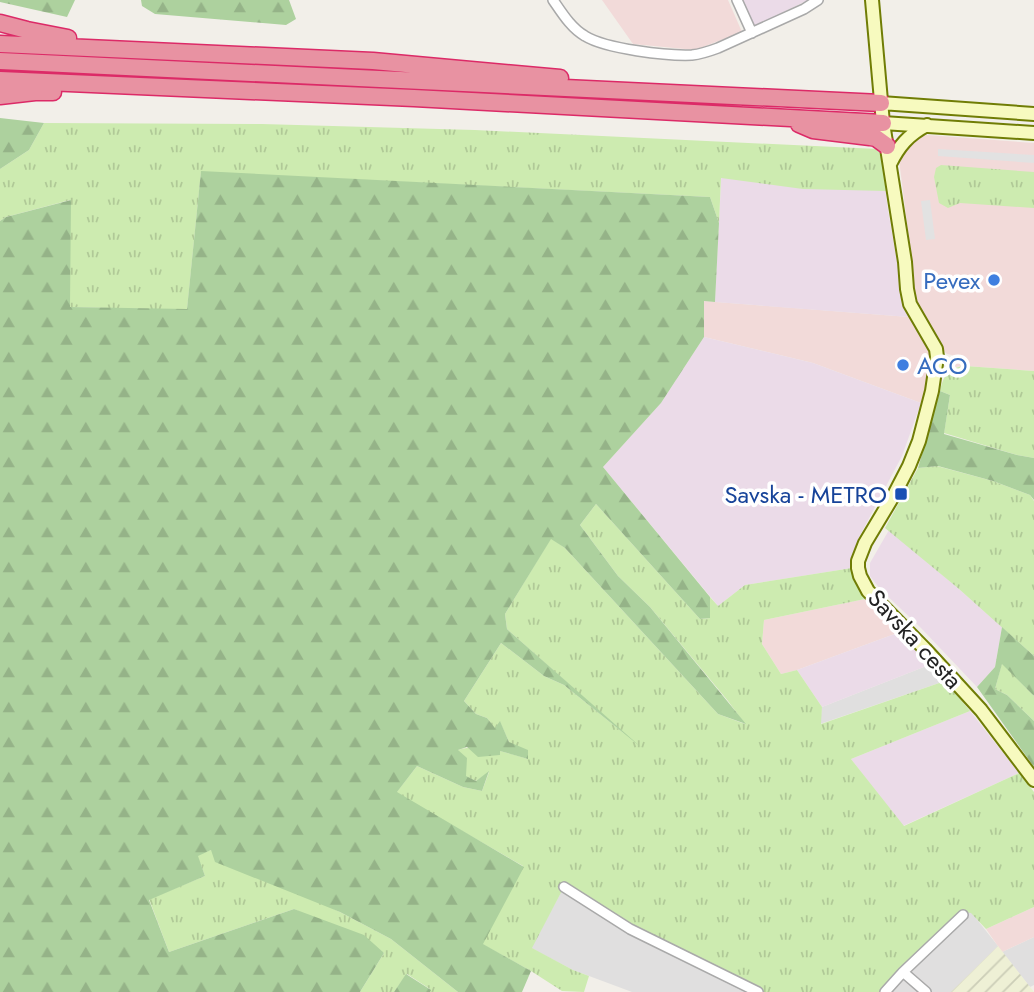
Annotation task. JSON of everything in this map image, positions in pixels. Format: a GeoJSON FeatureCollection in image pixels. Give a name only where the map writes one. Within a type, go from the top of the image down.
{"type":"FeatureCollection","features":[{"type":"Feature","properties":{"kind":"highway"},"geometry":{"type":"LineString","coordinates":[[0,23],[67,38],[95,40],[121,49]]}},
{"type":"Feature","properties":{"kind":"highway"},"geometry":{"type":"LineString","coordinates":[[0,44],[373,61],[580,80],[601,89]]}},
{"type":"Feature","properties":{"kind":"highway"},"geometry":{"type":"LineString","coordinates":[[0,61],[881,103]]}},
{"type":"Feature","properties":{"kind":"highway"},"geometry":{"type":"LineString","coordinates":[[0,79],[883,123]]}},
{"type":"Feature","properties":{"kind":"highway"},"geometry":{"type":"LineString","coordinates":[[0,96],[35,92],[137,94],[152,87]]}},
{"type":"Feature","properties":{"kind":"highway"},"geometry":{"type":"LineString","coordinates":[[784,117],[813,130],[876,138],[887,145]]}},
{"type":"Feature","properties":{"kind":"street"},"geometry":{"type":"LineString","coordinates":[[552,0],[573,26],[588,38],[631,50],[691,55],[704,54],[804,9],[818,0]]}},
{"type":"Feature","properties":{"kind":"street"},"geometry":{"type":"LineString","coordinates":[[737,0],[752,33]]}},
{"type":"Feature","properties":{"kind":"street","name":"Savska cesta"},"geometry":{"type":"LineString","coordinates":[[872,0],[883,123],[910,304],[936,349],[937,358],[932,390],[914,453],[901,483],[865,543],[858,568],[868,591],[981,710],[1034,780]]}},
{"type":"Feature","properties":{"kind":"street"},"geometry":{"type":"LineString","coordinates":[[881,103],[1034,114]]}},
{"type":"Feature","properties":{"kind":"street"},"geometry":{"type":"LineString","coordinates":[[883,123],[1034,133]]}},
{"type":"Feature","properties":{"kind":"street"},"geometry":{"type":"LineString","coordinates":[[890,165],[901,144],[927,125]]}},
{"type":"Feature","properties":{"kind":"street"},"geometry":{"type":"LineString","coordinates":[[564,887],[630,929],[758,992]]}},
{"type":"Feature","properties":{"kind":"street"},"geometry":{"type":"LineString","coordinates":[[885,992],[963,915]]}},
{"type":"Feature","properties":{"kind":"street"},"geometry":{"type":"LineString","coordinates":[[903,972],[926,992]]}},
{"type":"Feature","properties":{"kind":"shaded area"},"geometry":{"type":"Polygon","coordinates":[[[602,0],[728,0],[742,32],[695,50],[633,44],[602,0]]]}},
{"type":"Feature","properties":{"kind":"shaded area"},"geometry":{"type":"Polygon","coordinates":[[[739,0],[808,0],[753,25],[739,0]]]}},
{"type":"Feature","properties":{"kind":"shaded area"},"geometry":{"type":"Polygon","coordinates":[[[919,136],[1034,143],[1034,371],[955,367],[952,355],[939,346],[916,305],[899,160],[901,153],[919,136]]]}},
{"type":"Feature","properties":{"kind":"shaded area"},"geometry":{"type":"Polygon","coordinates":[[[723,142],[881,157],[903,296],[909,317],[715,302],[723,142]]]}},
{"type":"Feature","properties":{"kind":"shaded area"},"geometry":{"type":"Polygon","coordinates":[[[938,149],[1034,155],[1034,163],[938,156],[938,149]]]}},
{"type":"Feature","properties":{"kind":"shaded area"},"geometry":{"type":"Polygon","coordinates":[[[930,200],[935,239],[926,240],[921,201],[930,200]]]}},
{"type":"Feature","properties":{"kind":"shaded area"},"geometry":{"type":"Polygon","coordinates":[[[704,301],[909,317],[932,347],[936,363],[921,403],[813,363],[704,337],[704,301]]]}},
{"type":"Feature","properties":{"kind":"shaded area"},"geometry":{"type":"Polygon","coordinates":[[[704,337],[813,363],[921,403],[902,456],[857,541],[852,568],[745,585],[718,606],[603,467],[661,403],[704,337]]]}},
{"type":"Feature","properties":{"kind":"shaded area"},"geometry":{"type":"Polygon","coordinates":[[[889,530],[1002,627],[995,667],[977,687],[870,576],[870,563],[889,530]]]}},
{"type":"Feature","properties":{"kind":"shaded area"},"geometry":{"type":"Polygon","coordinates":[[[865,599],[900,632],[781,674],[762,644],[764,620],[865,599]]]}},
{"type":"Feature","properties":{"kind":"shaded area"},"geometry":{"type":"Polygon","coordinates":[[[900,632],[934,663],[822,707],[797,670],[900,632]]]}},
{"type":"Feature","properties":{"kind":"shaded area"},"geometry":{"type":"Polygon","coordinates":[[[934,663],[945,681],[820,724],[822,707],[934,663]]]}},
{"type":"Feature","properties":{"kind":"shaded area"},"geometry":{"type":"Polygon","coordinates":[[[970,711],[1019,773],[903,826],[851,759],[970,711]]]}},
{"type":"Feature","properties":{"kind":"shaded area"},"geometry":{"type":"Polygon","coordinates":[[[565,885],[763,992],[632,992],[573,970],[531,948],[565,885]]]}},
{"type":"Feature","properties":{"kind":"shaded area"},"geometry":{"type":"Polygon","coordinates":[[[1034,907],[1034,937],[1002,952],[986,929],[1034,907]]]}},
{"type":"Feature","properties":{"kind":"shaded area"},"geometry":{"type":"Polygon","coordinates":[[[962,912],[971,912],[998,946],[951,992],[881,992],[962,912]]]}},
{"type":"Feature","properties":{"kind":"shaded area"},"geometry":{"type":"Polygon","coordinates":[[[1034,937],[1034,985],[1030,987],[1002,952],[1034,937]]]}},
{"type":"Feature","properties":{"kind":"green space"},"geometry":{"type":"Polygon","coordinates":[[[0,0],[75,0],[67,17],[0,0]]]}},
{"type":"Feature","properties":{"kind":"green space"},"geometry":{"type":"Polygon","coordinates":[[[141,0],[289,0],[296,19],[286,25],[155,14],[142,6],[141,0]]]}},
{"type":"Feature","properties":{"kind":"green space"},"geometry":{"type":"Polygon","coordinates":[[[0,118],[44,123],[29,150],[0,169],[0,118]]]}},
{"type":"Feature","properties":{"kind":"green space"},"geometry":{"type":"Polygon","coordinates":[[[44,123],[262,124],[475,130],[878,149],[886,191],[803,189],[721,178],[719,223],[710,197],[201,172],[187,310],[70,307],[70,200],[6,217],[0,221],[0,169],[29,150],[44,123]]]}},
{"type":"Feature","properties":{"kind":"green space"},"geometry":{"type":"Polygon","coordinates":[[[941,165],[1034,172],[1034,208],[960,203],[948,208],[939,203],[934,177],[936,168],[941,165]]]}},
{"type":"Feature","properties":{"kind":"green space"},"geometry":{"type":"Polygon","coordinates":[[[201,171],[710,197],[719,223],[715,302],[704,301],[704,337],[661,403],[603,467],[710,597],[710,618],[700,619],[596,504],[580,525],[618,576],[650,607],[746,724],[718,714],[565,548],[551,539],[505,614],[507,629],[642,748],[564,685],[544,676],[501,643],[464,701],[476,714],[487,718],[495,728],[500,721],[509,742],[528,750],[528,759],[500,751],[500,755],[478,757],[467,747],[458,750],[467,758],[466,776],[476,781],[489,771],[482,791],[463,787],[417,766],[397,792],[524,867],[483,944],[531,971],[522,992],[458,992],[391,939],[340,912],[215,862],[211,850],[198,856],[205,876],[149,900],[169,952],[294,909],[364,935],[384,953],[360,992],[0,992],[0,221],[6,217],[71,200],[70,307],[187,309],[201,171]]]}},
{"type":"Feature","properties":{"kind":"green space"},"geometry":{"type":"Polygon","coordinates":[[[965,366],[1034,371],[1034,458],[944,433],[950,395],[940,391],[941,386],[951,370],[965,366]]]}},
{"type":"Feature","properties":{"kind":"green space"},"geometry":{"type":"Polygon","coordinates":[[[940,391],[950,395],[944,434],[1034,458],[1034,500],[1030,495],[993,481],[938,466],[918,468],[940,391]]]}},
{"type":"Feature","properties":{"kind":"green space"},"geometry":{"type":"Polygon","coordinates":[[[937,466],[993,481],[1030,495],[1034,501],[1034,656],[885,528],[918,468],[937,466]]]}},
{"type":"Feature","properties":{"kind":"green space"},"geometry":{"type":"Polygon","coordinates":[[[596,504],[700,619],[710,618],[710,597],[718,606],[745,585],[852,568],[865,599],[764,620],[762,644],[781,674],[797,670],[822,707],[821,724],[945,681],[970,711],[851,759],[904,826],[1019,773],[1034,792],[1034,907],[986,929],[971,913],[962,912],[881,992],[763,992],[637,929],[565,885],[532,948],[589,976],[584,992],[562,991],[482,944],[523,866],[396,793],[417,766],[463,787],[482,791],[489,772],[476,781],[465,776],[458,750],[484,748],[528,759],[509,742],[500,722],[495,729],[487,718],[476,714],[464,701],[501,643],[544,676],[564,685],[626,735],[507,629],[505,614],[551,538],[565,548],[718,714],[745,724],[650,607],[618,576],[580,525],[596,504]]]}},
{"type":"Feature","properties":{"kind":"green space"},"geometry":{"type":"Polygon","coordinates":[[[1002,627],[1034,656],[1034,696],[1002,664],[995,689],[1007,695],[1034,721],[1034,767],[977,687],[995,667],[1002,627]]]}},
{"type":"Feature","properties":{"kind":"green space"},"geometry":{"type":"Polygon","coordinates":[[[1002,663],[1034,696],[1034,721],[1007,695],[995,689],[1002,663]]]}},
{"type":"Feature","properties":{"kind":"green space"},"geometry":{"type":"Polygon","coordinates":[[[211,850],[391,939],[458,992],[430,992],[430,989],[407,974],[394,992],[360,992],[384,953],[294,909],[169,952],[149,899],[205,876],[197,855],[211,850]]]}},
{"type":"Feature","properties":{"kind":"green space"},"geometry":{"type":"Polygon","coordinates":[[[998,946],[1034,992],[951,992],[998,946]]]}},
{"type":"Feature","properties":{"kind":"green space"},"geometry":{"type":"Polygon","coordinates":[[[406,974],[431,990],[430,992],[394,992],[406,974]]]}},
{"type":"Feature","properties":{"kind":"place","name":"Pevex"},"geometry":{"type":"Point","coordinates":[994,280]}},
{"type":"Feature","properties":{"kind":"place","name":"ACO"},"geometry":{"type":"Point","coordinates":[903,365]}},
{"type":"Feature","properties":{"kind":"place","name":"Savska - METRO"},"geometry":{"type":"Point","coordinates":[901,494]}}]}
